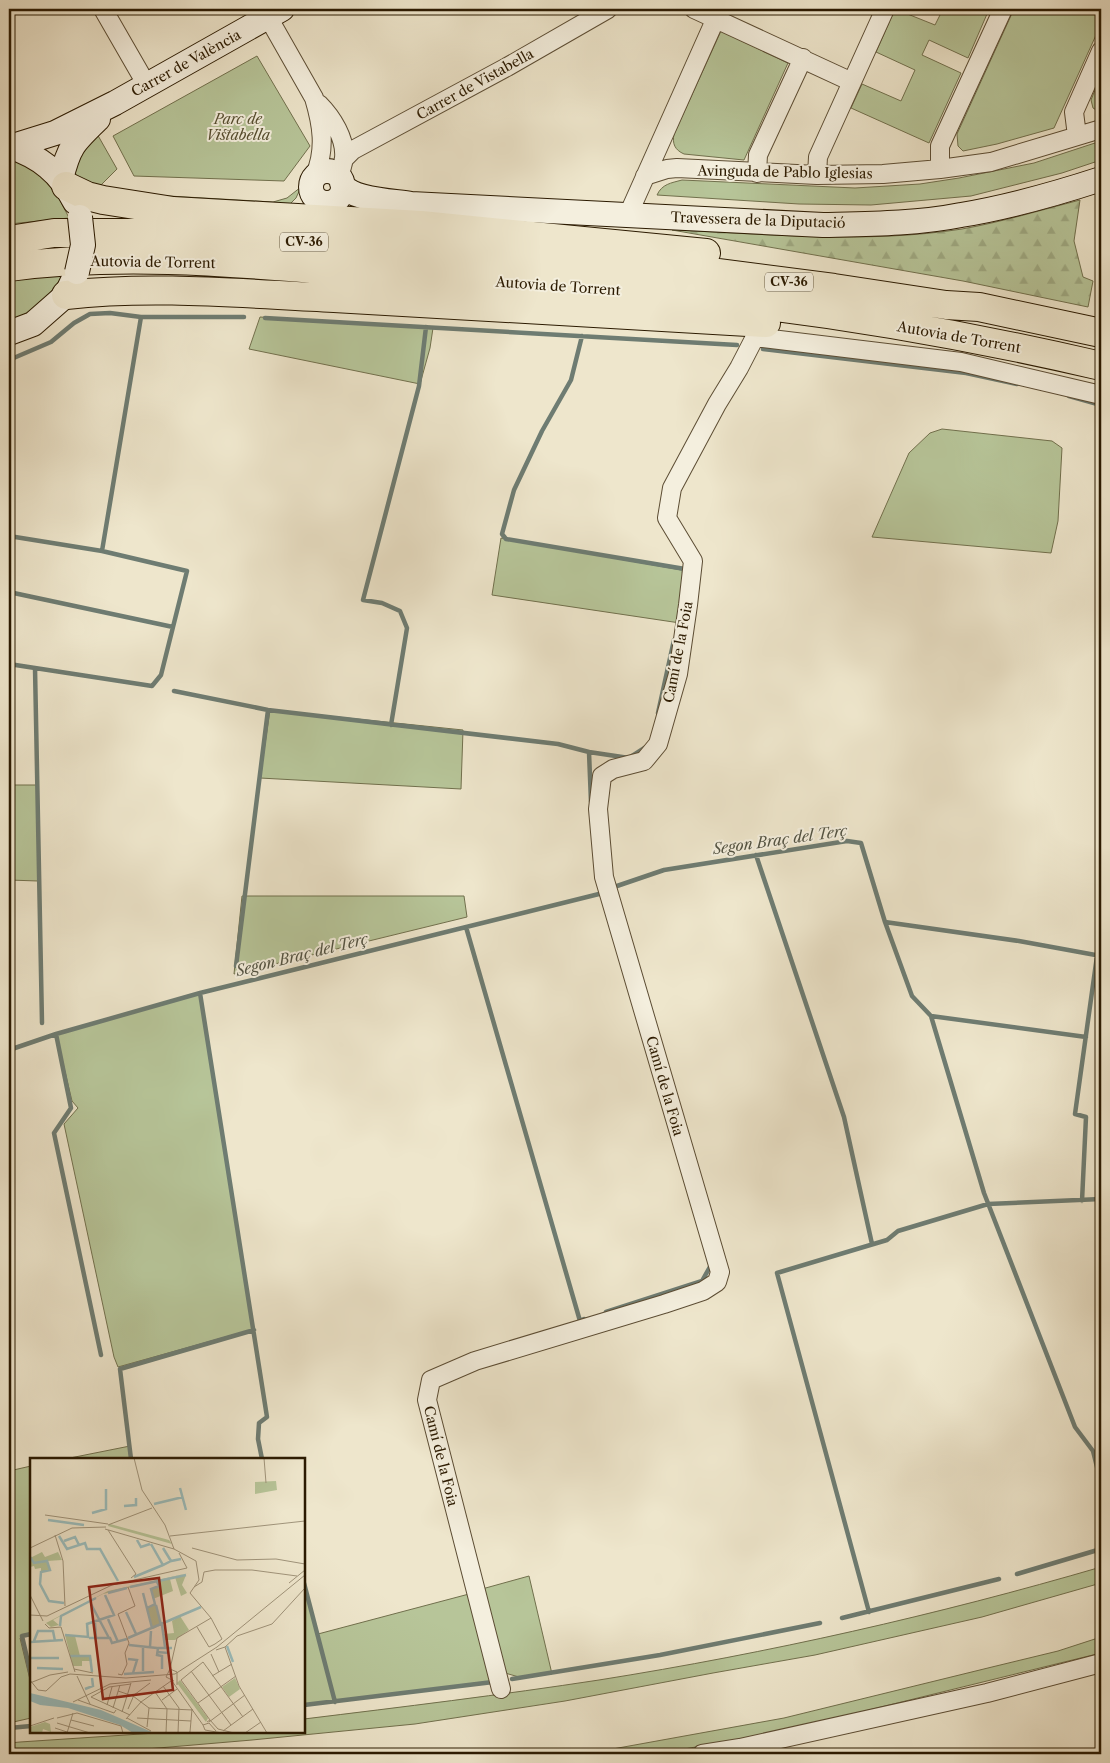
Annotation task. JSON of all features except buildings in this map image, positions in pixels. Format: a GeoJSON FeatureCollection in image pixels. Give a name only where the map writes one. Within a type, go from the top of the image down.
{"type":"FeatureCollection","features":[{"type":"Feature","properties":{"kind":"highway"},"geometry":{"type":"LineString","coordinates":[[64,182],[87,196],[110,202],[172,210],[480,230],[712,254],[947,294],[979,307]]}},
{"type":"Feature","properties":{"kind":"highway","name":"Autovia de Torrent"},"geometry":{"type":"LineString","coordinates":[[9,240],[54,233],[168,232],[599,262],[701,271],[843,289],[946,305],[979,307],[1101,333]]}},
{"type":"Feature","properties":{"kind":"highway","name":"Autovia de Torrent"},"geometry":{"type":"LineString","coordinates":[[9,267],[53,261],[168,259],[709,298],[814,312],[960,336],[1101,366]]}},
{"type":"Feature","properties":{"kind":"highway"},"geometry":{"type":"LineString","coordinates":[[72,284],[98,292],[183,291],[446,304],[811,325],[960,336]]}},
{"type":"Feature","properties":{"kind":"street"},"geometry":{"type":"LineString","coordinates":[[103,9],[138,69],[145,86]]}},
{"type":"Feature","properties":{"kind":"street","name":"Carrer de Vistabella"},"geometry":{"type":"LineString","coordinates":[[342,173],[353,150],[507,67],[608,9]]}},
{"type":"Feature","properties":{"kind":"street"},"geometry":{"type":"LineString","coordinates":[[694,9],[718,14],[852,82]]}},
{"type":"Feature","properties":{"kind":"street"},"geometry":{"type":"LineString","coordinates":[[818,175],[818,157],[885,9]]}},
{"type":"Feature","properties":{"kind":"street"},"geometry":{"type":"LineString","coordinates":[[940,169],[940,146],[1003,9]]}},
{"type":"Feature","properties":{"kind":"street"},"geometry":{"type":"LineString","coordinates":[[279,11],[314,98],[321,123],[323,143],[319,167],[302,204],[292,213],[284,216]]}},
{"type":"Feature","properties":{"kind":"street","name":"Carrer de València"},"geometry":{"type":"LineString","coordinates":[[9,147],[55,133],[116,103],[279,11]]}},
{"type":"Feature","properties":{"kind":"street"},"geometry":{"type":"LineString","coordinates":[[628,215],[718,14]]}},
{"type":"Feature","properties":{"kind":"street"},"geometry":{"type":"LineString","coordinates":[[1076,136],[1074,112],[1101,51]]}},
{"type":"Feature","properties":{"kind":"street"},"geometry":{"type":"LineString","coordinates":[[757,173],[758,155],[802,58]]}},
{"type":"Feature","properties":{"kind":"street"},"geometry":{"type":"LineString","coordinates":[[314,98],[327,112],[342,140],[343,188],[339,197],[326,203],[321,202],[312,194],[313,180],[319,172],[328,170],[337,174],[342,173]]}},
{"type":"Feature","properties":{"kind":"street","name":"Carrer de València"},"geometry":{"type":"LineString","coordinates":[[64,182],[66,157],[74,142],[116,103]]}},
{"type":"Feature","properties":{"kind":"street","name":"Avinguda de Pablo Iglesias"},"geometry":{"type":"LineString","coordinates":[[645,176],[677,168],[818,175],[883,174],[940,169],[991,162],[1101,129]]}},
{"type":"Feature","properties":{"kind":"street"},"geometry":{"type":"LineString","coordinates":[[661,139],[666,160],[677,168]]}},
{"type":"Feature","properties":{"kind":"street"},"geometry":{"type":"LineString","coordinates":[[9,147],[38,159],[64,182],[75,201],[80,218],[83,245],[72,284],[33,324],[9,333]]}},
{"type":"Feature","properties":{"kind":"street","name":"Travessera de la Diputació"},"geometry":{"type":"LineString","coordinates":[[342,173],[347,190],[358,195],[411,204]]}},
{"type":"Feature","properties":{"kind":"street","name":"Travessera de la Diputació"},"geometry":{"type":"LineString","coordinates":[[326,203],[369,206],[411,204],[823,225],[882,223],[959,216],[1046,196],[1101,178]]}},
{"type":"Feature","properties":{"kind":"street","name":"Camí de la Foia"},"geometry":{"type":"LineString","coordinates":[[501,1689],[427,1400],[431,1380],[475,1361],[703,1291],[717,1282],[720,1272],[604,876],[598,809],[602,776],[613,769],[644,761],[658,744],[678,674],[693,561],[667,518],[672,488],[717,404],[756,337],[961,362],[1101,395]]}},
{"type":"Feature","properties":{"kind":"street"},"geometry":{"type":"LineString","coordinates":[[702,1754],[740,1748],[987,1693],[1101,1663]]}},
{"type":"Feature","properties":{"kind":"green space"},"geometry":{"type":"Polygon","coordinates":[[[895,9],[935,25],[943,9],[977,9],[987,14],[968,58],[929,40],[922,55],[961,73],[929,143],[851,108],[862,84],[901,101],[915,70],[876,52],[895,9]]]}},
{"type":"Feature","properties":{"kind":"green space"},"geometry":{"type":"Polygon","coordinates":[[[1014,9],[1101,9],[1101,24],[1054,128],[997,144],[963,151],[958,146],[957,134],[1014,9]]]}},
{"type":"Feature","properties":{"kind":"green space"},"geometry":{"type":"Polygon","coordinates":[[[721,31],[788,63],[744,160],[684,154],[676,149],[673,141],[674,134],[721,31]]]}},
{"type":"Feature","properties":{"kind":"green space","name":"Parc de Vistabella"},"geometry":{"type":"Polygon","coordinates":[[[257,56],[310,146],[284,181],[134,176],[113,136],[257,56]]]}},
{"type":"Feature","properties":{"kind":"green space"},"geometry":{"type":"Polygon","coordinates":[[[1101,75],[1101,113],[1093,108],[1091,100],[1101,75]]]}},
{"type":"Feature","properties":{"kind":"green space"},"geometry":{"type":"Polygon","coordinates":[[[96,132],[117,169],[95,191],[78,178],[74,166],[79,154],[96,132]]]}},
{"type":"Feature","properties":{"kind":"green space"},"geometry":{"type":"Polygon","coordinates":[[[1101,141],[1101,160],[1062,173],[971,196],[871,205],[799,204],[657,195],[664,186],[682,180],[855,188],[920,184],[1034,163],[1101,141]]]}},
{"type":"Feature","properties":{"kind":"green space"},"geometry":{"type":"Polygon","coordinates":[[[9,159],[30,167],[39,174],[53,189],[69,218],[9,224],[9,159]]]}},
{"type":"Feature","properties":{"kind":"green space"},"geometry":{"type":"Polygon","coordinates":[[[301,187],[296,198],[286,208],[197,206],[151,195],[273,202],[287,198],[301,187]]]}},
{"type":"Feature","properties":{"kind":"green space"},"geometry":{"type":"Polygon","coordinates":[[[1080,200],[1074,241],[1083,277],[1093,281],[1088,307],[963,281],[672,230],[817,237],[926,234],[992,223],[1080,200]]]}},
{"type":"Feature","properties":{"kind":"green space"},"geometry":{"type":"Polygon","coordinates":[[[63,275],[53,290],[40,303],[26,313],[9,320],[9,278],[63,275]]]}},
{"type":"Feature","properties":{"kind":"green space"},"geometry":{"type":"Polygon","coordinates":[[[260,317],[433,328],[430,348],[420,384],[249,349],[260,317]]]}},
{"type":"Feature","properties":{"kind":"green space"},"geometry":{"type":"Polygon","coordinates":[[[942,429],[1052,441],[1062,448],[1058,521],[1051,553],[872,537],[909,453],[930,433],[942,429]]]}},
{"type":"Feature","properties":{"kind":"green space"},"geometry":{"type":"Polygon","coordinates":[[[501,538],[687,571],[680,623],[492,595],[501,538]]]}},
{"type":"Feature","properties":{"kind":"green space"},"geometry":{"type":"Polygon","coordinates":[[[270,710],[463,730],[461,789],[260,778],[270,710]]]}},
{"type":"Feature","properties":{"kind":"green space"},"geometry":{"type":"Polygon","coordinates":[[[9,785],[37,785],[38,881],[9,880],[9,785]]]}},
{"type":"Feature","properties":{"kind":"green space"},"geometry":{"type":"Polygon","coordinates":[[[242,896],[464,896],[467,917],[234,974],[242,896]]]}},
{"type":"Feature","properties":{"kind":"green space"},"geometry":{"type":"Polygon","coordinates":[[[200,993],[254,1329],[118,1367],[114,1357],[64,1124],[78,1108],[72,1101],[56,1034],[200,993]]]}},
{"type":"Feature","properties":{"kind":"green space"},"geometry":{"type":"Polygon","coordinates":[[[130,1446],[132,1458],[70,1458],[130,1446]]]}},
{"type":"Feature","properties":{"kind":"green space"},"geometry":{"type":"Polygon","coordinates":[[[30,1466],[30,1635],[20,1638],[30,1680],[30,1718],[9,1723],[9,1471],[30,1466]]]}},
{"type":"Feature","properties":{"kind":"green space"},"geometry":{"type":"Polygon","coordinates":[[[1101,1567],[1101,1583],[982,1617],[815,1655],[565,1701],[415,1724],[252,1740],[123,1751],[9,1754],[9,1743],[20,1742],[156,1733],[305,1733],[305,1719],[599,1680],[726,1658],[915,1617],[1101,1567]]]}},
{"type":"Feature","properties":{"kind":"green space"},"geometry":{"type":"Polygon","coordinates":[[[529,1576],[552,1674],[519,1677],[505,1673],[482,1589],[529,1576]]]}},
{"type":"Feature","properties":{"kind":"green space"},"geometry":{"type":"Polygon","coordinates":[[[305,1584],[318,1634],[469,1594],[493,1682],[305,1704],[305,1584]]]}},
{"type":"Feature","properties":{"kind":"green space"},"geometry":{"type":"Polygon","coordinates":[[[1101,1637],[1101,1653],[771,1734],[661,1753],[585,1754],[784,1718],[1058,1651],[1101,1637]]]}},
{"type":"Feature","properties":{"kind":"waterway"},"geometry":{"type":"LineString","coordinates":[[9,360],[51,342],[74,323],[90,314],[110,313],[141,317],[244,317]]}},
{"type":"Feature","properties":{"kind":"waterway"},"geometry":{"type":"LineString","coordinates":[[9,664],[152,686],[161,675],[187,571],[102,551],[141,317]]}},
{"type":"Feature","properties":{"kind":"waterway"},"geometry":{"type":"LineString","coordinates":[[265,318],[737,345]]}},
{"type":"Feature","properties":{"kind":"waterway"},"geometry":{"type":"LineString","coordinates":[[391,725],[407,628],[400,611],[382,603],[363,600],[419,386],[426,327]]}},
{"type":"Feature","properties":{"kind":"waterway"},"geometry":{"type":"LineString","coordinates":[[582,336],[571,380],[542,431],[514,490],[502,534],[506,539],[685,569],[684,572]]}},
{"type":"Feature","properties":{"kind":"waterway"},"geometry":{"type":"LineString","coordinates":[[763,349],[966,373],[1017,384]]}},
{"type":"Feature","properties":{"kind":"waterway"},"geometry":{"type":"LineString","coordinates":[[1069,396],[1101,405]]}},
{"type":"Feature","properties":{"kind":"waterway"},"geometry":{"type":"LineString","coordinates":[[9,536],[102,551]]}},
{"type":"Feature","properties":{"kind":"waterway"},"geometry":{"type":"LineString","coordinates":[[9,592],[173,627]]}},
{"type":"Feature","properties":{"kind":"waterway"},"geometry":{"type":"LineString","coordinates":[[658,713],[674,640]]}},
{"type":"Feature","properties":{"kind":"waterway"},"geometry":{"type":"LineString","coordinates":[[35,668],[42,1023]]}},
{"type":"Feature","properties":{"kind":"waterway"},"geometry":{"type":"LineString","coordinates":[[174,691],[268,710],[558,744],[589,752],[591,802]]}},
{"type":"Feature","properties":{"kind":"waterway"},"geometry":{"type":"LineString","coordinates":[[236,966],[268,710]]}},
{"type":"Feature","properties":{"kind":"waterway"},"geometry":{"type":"LineString","coordinates":[[589,752],[629,758],[646,747]]}},
{"type":"Feature","properties":{"kind":"waterway","name":"Segon Braç del Terç"},"geometry":{"type":"LineString","coordinates":[[614,887],[664,870],[847,841],[861,843],[885,922],[1019,941],[1101,956]]}},
{"type":"Feature","properties":{"kind":"waterway"},"geometry":{"type":"LineString","coordinates":[[756,855],[844,1117],[872,1244]]}},
{"type":"Feature","properties":{"kind":"waterway","name":"Segon Braç del Terç"},"geometry":{"type":"LineString","coordinates":[[9,1050],[56,1034],[200,993],[603,893]]}},
{"type":"Feature","properties":{"kind":"waterway"},"geometry":{"type":"LineString","coordinates":[[885,922],[912,996],[931,1016],[984,1193],[1075,1427],[1093,1451],[1101,1483]]}},
{"type":"Feature","properties":{"kind":"waterway"},"geometry":{"type":"LineString","coordinates":[[466,927],[580,1321],[584,1319]]}},
{"type":"Feature","properties":{"kind":"waterway"},"geometry":{"type":"LineString","coordinates":[[1082,1201],[1086,1117],[1075,1114],[1097,956]]}},
{"type":"Feature","properties":{"kind":"waterway"},"geometry":{"type":"LineString","coordinates":[[200,993],[267,1417],[259,1423],[258,1439],[262,1458]]}},
{"type":"Feature","properties":{"kind":"waterway"},"geometry":{"type":"LineString","coordinates":[[931,1016],[1086,1037]]}},
{"type":"Feature","properties":{"kind":"waterway"},"geometry":{"type":"LineString","coordinates":[[56,1034],[71,1108],[54,1133],[101,1355]]}},
{"type":"Feature","properties":{"kind":"waterway"},"geometry":{"type":"LineString","coordinates":[[869,1612],[777,1273],[887,1240],[898,1231],[988,1204],[1101,1199]]}},
{"type":"Feature","properties":{"kind":"waterway"},"geometry":{"type":"LineString","coordinates":[[606,1312],[702,1281],[711,1265]]}},
{"type":"Feature","properties":{"kind":"waterway"},"geometry":{"type":"LineString","coordinates":[[131,1458],[120,1369],[254,1330]]}},
{"type":"Feature","properties":{"kind":"waterway"},"geometry":{"type":"LineString","coordinates":[[1017,1574],[1101,1549]]}},
{"type":"Feature","properties":{"kind":"waterway"},"geometry":{"type":"LineString","coordinates":[[842,1618],[999,1579]]}},
{"type":"Feature","properties":{"kind":"waterway"},"geometry":{"type":"LineString","coordinates":[[305,1587],[335,1702]]}},
{"type":"Feature","properties":{"kind":"waterway"},"geometry":{"type":"LineString","coordinates":[[512,1679],[660,1655],[820,1623]]}},
{"type":"Feature","properties":{"kind":"waterway"},"geometry":{"type":"LineString","coordinates":[[30,1634],[22,1636],[30,1671]]}},
{"type":"Feature","properties":{"kind":"waterway"},"geometry":{"type":"LineString","coordinates":[[305,1705],[493,1682]]}},
{"type":"Feature","properties":{"kind":"waterway"},"geometry":{"type":"LineString","coordinates":[[9,1728],[30,1726]]}}]}
